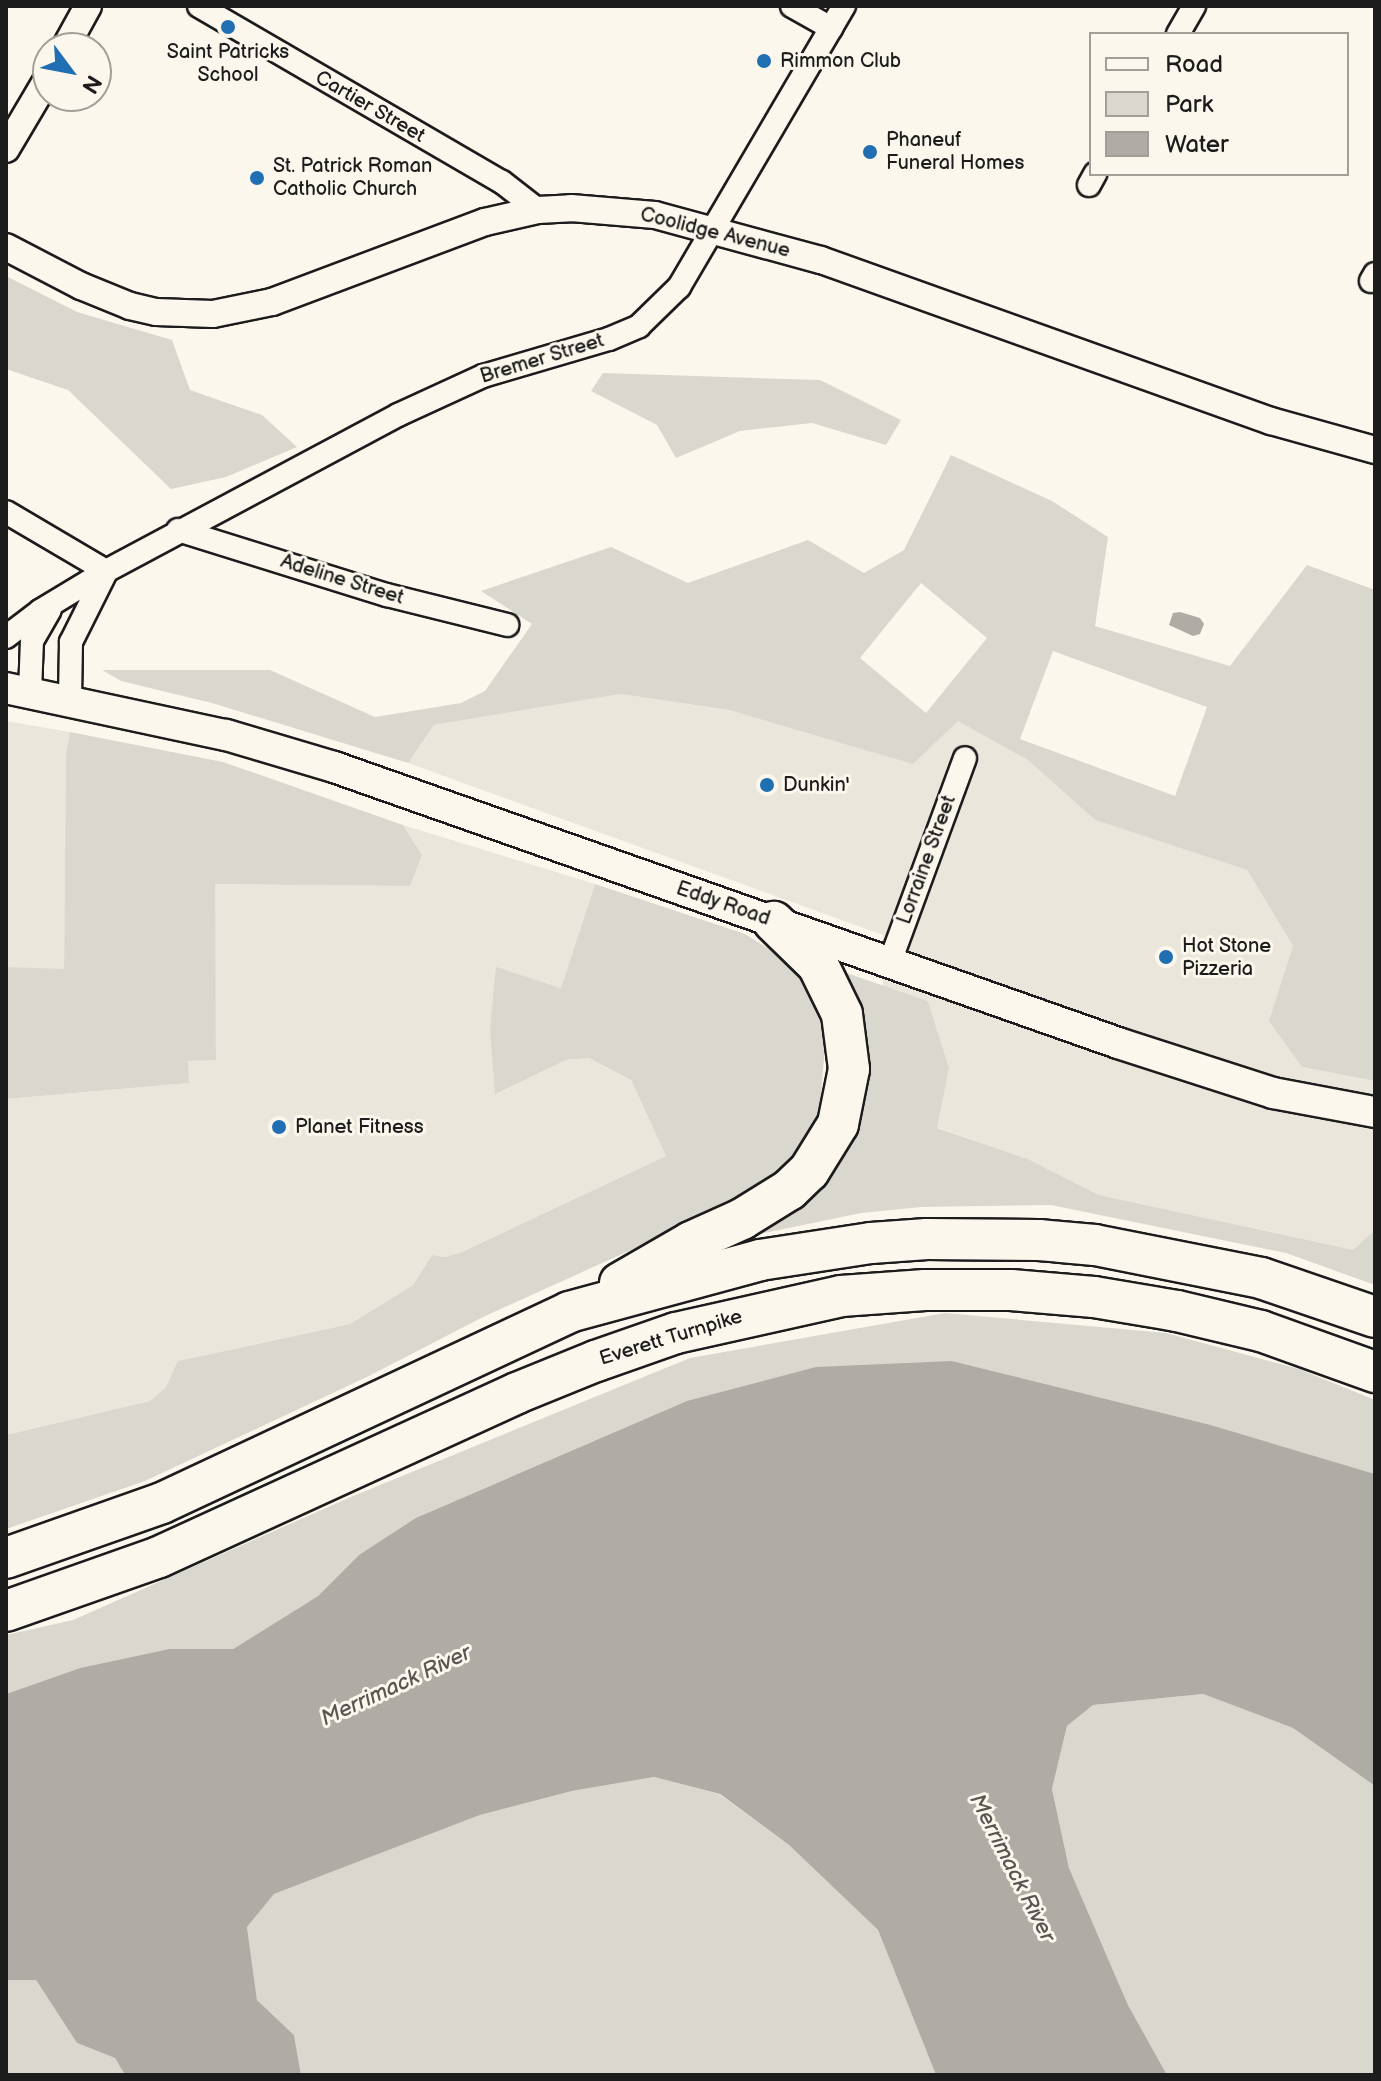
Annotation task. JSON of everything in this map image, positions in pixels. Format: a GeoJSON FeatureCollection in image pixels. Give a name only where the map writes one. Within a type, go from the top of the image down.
{"type":"FeatureCollection","features":[{"type":"Feature","properties":{"kind":"highway"},"geometry":{"type":"LineString","coordinates":[[6,1558],[162,1503],[367,1410],[569,1312],[789,1190],[825,1149],[846,1097],[848,1042],[842,1014],[818,965],[774,922]]}},
{"type":"Feature","properties":{"kind":"highway"},"geometry":{"type":"LineString","coordinates":[[569,1312],[760,1260],[871,1243],[983,1238],[1095,1245],[1206,1264],[1314,1294],[1375,1317]]}},
{"type":"Feature","properties":{"kind":"highway","name":"Everett Turnpike"},"geometry":{"type":"LineString","coordinates":[[6,1611],[159,1557],[517,1393],[596,1361],[676,1333],[841,1296],[925,1290],[1011,1290],[1094,1297],[1177,1311],[1261,1331],[1375,1372]]}},
{"type":"Feature","properties":{"kind":"main road","name":"Eddy Road"},"geometry":{"type":"LineString","coordinates":[[18,690],[226,735],[334,767],[1273,1093],[1375,1112]]}},
{"type":"Feature","properties":{"kind":"street"},"geometry":{"type":"LineString","coordinates":[[74,32],[88,6]]}},
{"type":"Feature","properties":{"kind":"street","name":"Cartier Street"},"geometry":{"type":"LineString","coordinates":[[199,6],[502,182],[538,210]]}},
{"type":"Feature","properties":{"kind":"street"},"geometry":{"type":"LineString","coordinates":[[792,6],[831,28]]}},
{"type":"Feature","properties":{"kind":"street","name":"Bremer Street"},"geometry":{"type":"LineString","coordinates":[[6,637],[62,598],[178,530],[398,415],[483,376],[609,339],[639,326],[679,287],[844,6]]}},
{"type":"Feature","properties":{"kind":"street"},"geometry":{"type":"LineString","coordinates":[[1179,32],[1194,6]]}},
{"type":"Feature","properties":{"kind":"street"},"geometry":{"type":"LineString","coordinates":[[6,149],[32,105]]}},
{"type":"Feature","properties":{"kind":"street","name":"Coolidge Avenue"},"geometry":{"type":"LineString","coordinates":[[6,247],[81,286],[130,306],[156,312],[213,314],[272,302],[471,226],[538,210],[600,209],[655,215],[892,284],[1081,356],[1271,421],[1375,450]]}},
{"type":"Feature","properties":{"kind":"street"},"geometry":{"type":"LineString","coordinates":[[6,512],[106,571],[71,642],[70,699]]}},
{"type":"Feature","properties":{"kind":"street","name":"Adeline Street"},"geometry":{"type":"LineString","coordinates":[[178,530],[387,595],[507,625]]}},
{"type":"Feature","properties":{"kind":"street","name":"Bremer Street"},"geometry":{"type":"LineString","coordinates":[[18,690],[32,641],[44,616],[62,598]]}},
{"type":"Feature","properties":{"kind":"street","name":"Lorraine Street"},"geometry":{"type":"LineString","coordinates":[[890,962],[965,758]]}},
{"type":"Feature","properties":{"kind":"shaded area"},"geometry":{"type":"Polygon","coordinates":[[[621,694],[729,710],[913,763],[958,720],[1028,760],[1095,820],[1247,870],[1293,946],[1302,1067],[1375,1081],[1375,1230],[1354,1251],[1099,1195],[1028,1159],[936,1127],[949,1068],[928,1001],[883,986],[883,935],[408,763],[434,725],[621,694]]]}},
{"type":"Feature","properties":{"kind":"shaded area"},"geometry":{"type":"Polygon","coordinates":[[[6,721],[70,732],[66,753],[64,970],[6,967],[6,721]]]}},
{"type":"Feature","properties":{"kind":"shaded area"},"geometry":{"type":"Polygon","coordinates":[[[403,825],[595,884],[561,988],[497,968],[495,1093],[566,1060],[589,1058],[631,1080],[666,1156],[462,1252],[445,1257],[432,1255],[413,1285],[350,1324],[179,1361],[166,1387],[150,1401],[6,1435],[6,1099],[188,1083],[188,1061],[216,1059],[214,884],[410,886],[422,855],[403,825]]]}},
{"type":"Feature","properties":{"kind":"green space"},"geometry":{"type":"Polygon","coordinates":[[[6,276],[77,312],[172,340],[190,390],[262,415],[297,447],[226,477],[171,489],[68,390],[6,369],[6,276]]]}},
{"type":"Feature","properties":{"kind":"green space"},"geometry":{"type":"Polygon","coordinates":[[[603,373],[820,380],[901,420],[886,445],[812,423],[740,431],[676,458],[657,425],[591,391],[603,373]]]}},
{"type":"Feature","properties":{"kind":"green space"},"geometry":{"type":"Polygon","coordinates":[[[951,455],[1052,501],[1108,537],[1095,626],[1230,666],[1307,565],[1375,590],[1375,1081],[1302,1067],[1269,1021],[1293,946],[1247,870],[1095,820],[1028,760],[958,721],[913,764],[729,710],[621,694],[434,725],[408,763],[212,703],[121,681],[102,670],[270,670],[375,717],[461,703],[485,691],[532,624],[481,591],[611,547],[688,583],[808,540],[864,573],[904,550],[951,455]],[[921,583],[860,658],[926,713],[987,638],[921,583]],[[1053,651],[1020,739],[1175,796],[1207,707],[1053,651]]]}},
{"type":"Feature","properties":{"kind":"green space"},"geometry":{"type":"Polygon","coordinates":[[[70,732],[223,762],[403,825],[422,855],[410,886],[215,884],[216,1060],[188,1061],[189,1083],[6,1099],[6,967],[64,969],[66,753],[70,732]]]}},
{"type":"Feature","properties":{"kind":"green space"},"geometry":{"type":"Polygon","coordinates":[[[595,884],[745,934],[792,963],[826,1034],[819,1119],[770,1187],[483,1317],[369,1376],[145,1481],[6,1529],[6,1435],[150,1401],[166,1387],[178,1361],[350,1324],[413,1285],[432,1255],[445,1257],[462,1252],[666,1156],[631,1080],[589,1058],[566,1060],[495,1094],[490,1029],[496,967],[561,988],[595,884]]]}},
{"type":"Feature","properties":{"kind":"green space"},"geometry":{"type":"Polygon","coordinates":[[[832,968],[928,1001],[949,1068],[937,1128],[1028,1159],[1099,1195],[1353,1250],[1375,1230],[1375,1285],[1286,1253],[1051,1205],[921,1207],[861,1213],[726,1241],[828,1167],[832,968]]]}},
{"type":"Feature","properties":{"kind":"green space"},"geometry":{"type":"Polygon","coordinates":[[[945,1313],[1166,1333],[1299,1369],[1375,1400],[1375,1474],[1211,1425],[952,1361],[359,1555],[318,1596],[233,1649],[169,1649],[80,1668],[6,1694],[6,1635],[73,1620],[346,1499],[690,1358],[945,1313]]]}},
{"type":"Feature","properties":{"kind":"green space"},"geometry":{"type":"Polygon","coordinates":[[[1203,1694],[1293,1728],[1375,1786],[1375,2075],[1167,2075],[1128,2005],[1069,1868],[1052,1789],[1067,1726],[1093,1705],[1203,1694]]]}},
{"type":"Feature","properties":{"kind":"green space"},"geometry":{"type":"Polygon","coordinates":[[[654,1777],[719,1794],[789,1845],[878,1930],[936,2075],[301,2075],[294,2035],[257,2000],[247,1927],[274,1894],[480,1815],[572,1791],[654,1777]]]}},
{"type":"Feature","properties":{"kind":"green space"},"geometry":{"type":"Polygon","coordinates":[[[6,1980],[36,1980],[77,2043],[115,2058],[125,2075],[6,2075],[6,1980]]]}},
{"type":"Feature","properties":{"kind":"water"},"geometry":{"type":"Polygon","coordinates":[[[1173,613],[1200,618],[1204,624],[1200,634],[1193,636],[1169,625],[1173,613]]]}},
{"type":"Feature","properties":{"kind":"water","name":"Merrimack River"},"geometry":{"type":"Polygon","coordinates":[[[952,1361],[1211,1425],[1375,1474],[1375,1786],[1293,1728],[1203,1694],[1093,1705],[1067,1726],[1052,1789],[1069,1868],[1128,2005],[1167,2075],[936,2075],[878,1930],[789,1845],[720,1794],[654,1777],[572,1791],[480,1815],[274,1894],[247,1927],[257,2000],[294,2035],[301,2075],[125,2075],[115,2058],[77,2043],[36,1980],[6,1980],[6,1694],[80,1668],[169,1649],[233,1649],[318,1596],[359,1555],[416,1518],[687,1401],[816,1367],[952,1361]]]}},
{"type":"Feature","properties":{"kind":"place","name":"Saint Patricks School"},"geometry":{"type":"Point","coordinates":[228,27]}},
{"type":"Feature","properties":{"kind":"place","name":"Rimmon Club"},"geometry":{"type":"Point","coordinates":[764,61]}},
{"type":"Feature","properties":{"kind":"place","name":"Phaneuf Funeral Homes"},"geometry":{"type":"Point","coordinates":[870,152]}},
{"type":"Feature","properties":{"kind":"place","name":"St. Patrick Roman Catholic Church"},"geometry":{"type":"Point","coordinates":[257,178]}},
{"type":"Feature","properties":{"kind":"place","name":"Dunkin'"},"geometry":{"type":"Point","coordinates":[767,785]}},
{"type":"Feature","properties":{"kind":"place","name":"Hot Stone Pizzeria"},"geometry":{"type":"Point","coordinates":[1166,957]}},
{"type":"Feature","properties":{"kind":"place","name":"Planet Fitness"},"geometry":{"type":"Point","coordinates":[279,1127]}}]}
